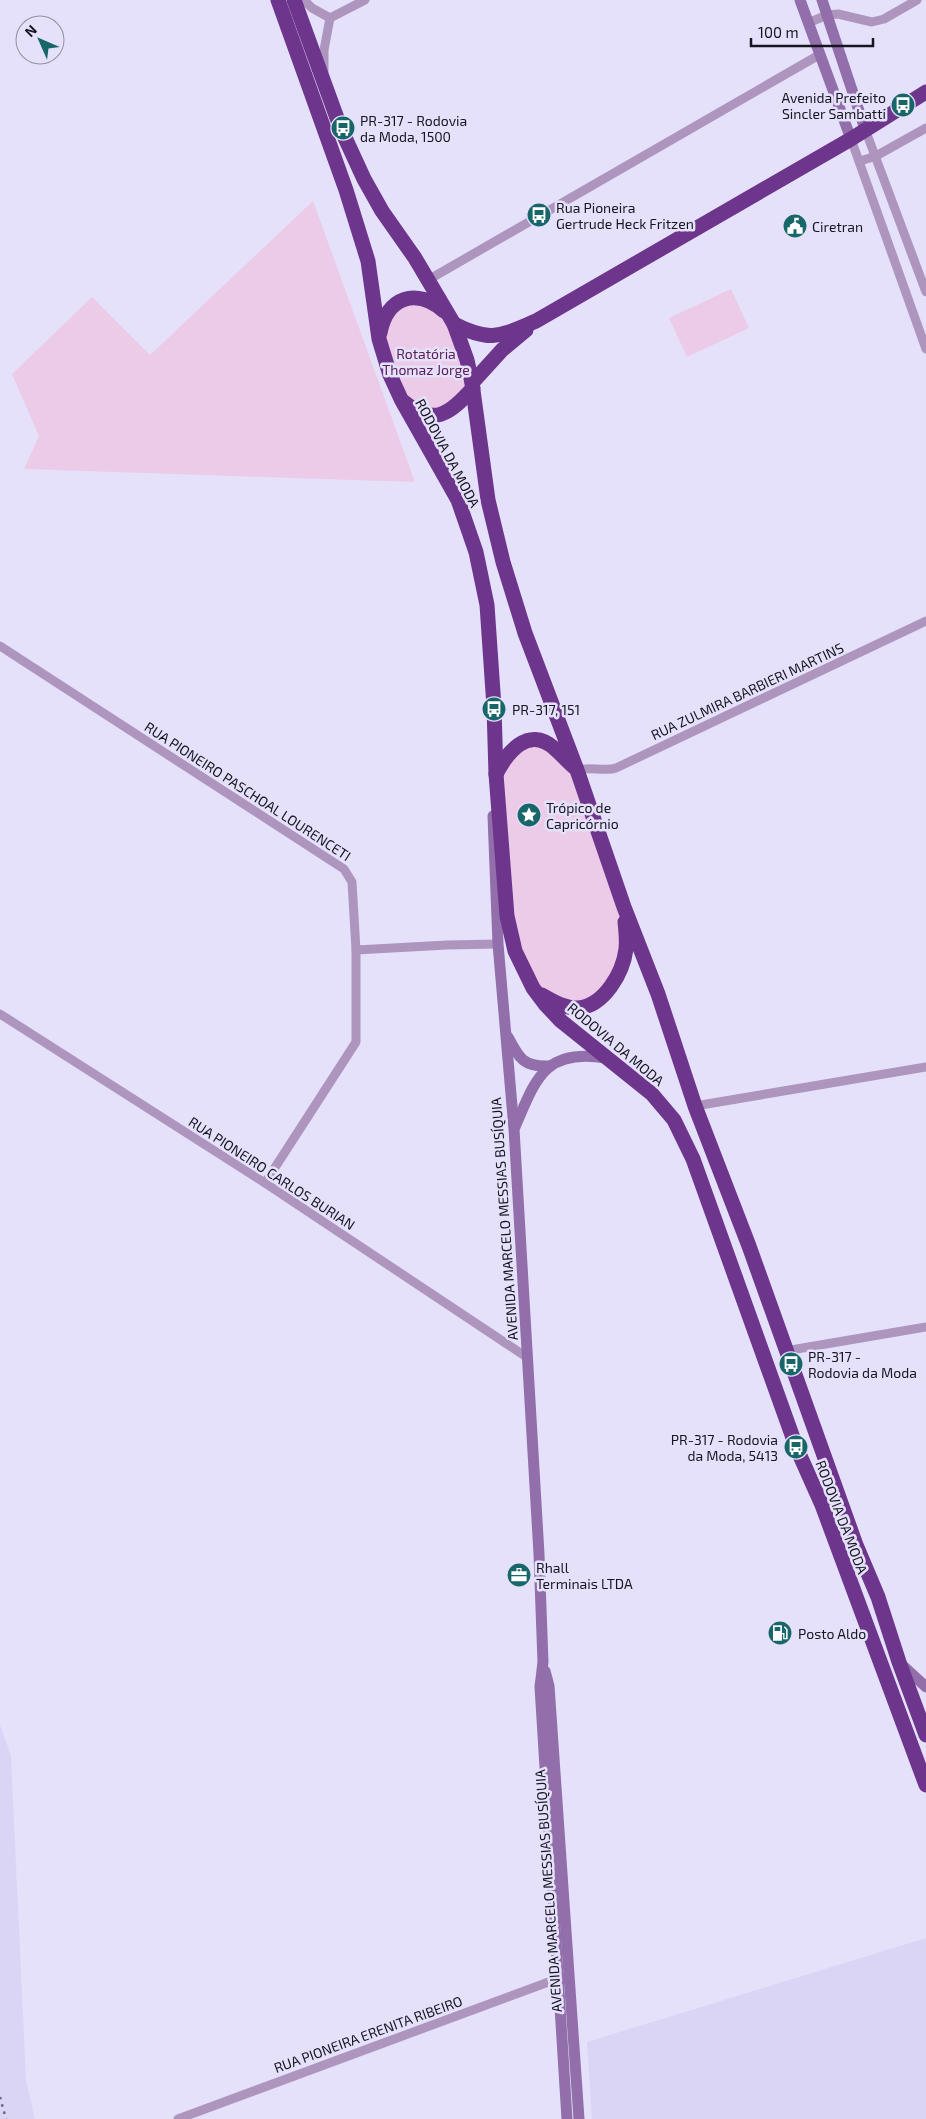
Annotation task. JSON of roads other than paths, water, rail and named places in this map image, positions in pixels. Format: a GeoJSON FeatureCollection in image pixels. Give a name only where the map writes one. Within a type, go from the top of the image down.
{"type":"FeatureCollection","features":[{"type":"Feature","properties":{"kind":"highway"},"geometry":{"type":"LineString","coordinates":[[267,0],[303,69]]}},
{"type":"Feature","properties":{"kind":"highway"},"geometry":{"type":"LineString","coordinates":[[278,0],[346,190],[368,261],[379,339],[390,375],[401,399],[416,412],[439,415],[454,409],[502,350],[536,320]]}},
{"type":"Feature","properties":{"kind":"highway"},"geometry":{"type":"LineString","coordinates":[[294,0],[341,129],[364,179],[382,211],[415,258],[452,320],[467,360],[473,386]]}},
{"type":"Feature","properties":{"kind":"highway"},"geometry":{"type":"LineString","coordinates":[[379,339],[383,321],[389,310],[398,302],[410,298],[422,298],[437,305],[452,320],[472,333],[487,337],[502,335],[536,320],[851,139],[926,92]]}},
{"type":"Feature","properties":{"kind":"highway","name":"RODOVIA DA MODA"},"geometry":{"type":"LineString","coordinates":[[473,386],[488,500],[503,562],[525,633],[577,770],[624,908],[658,994],[695,1106],[749,1246],[785,1351],[856,1544],[878,1597],[899,1662],[926,1735]]}},
{"type":"Feature","properties":{"kind":"highway","name":"RODOVIA DA MODA"},"geometry":{"type":"LineString","coordinates":[[401,399],[458,500],[476,552],[487,605],[491,651],[496,774],[507,916],[515,951],[533,988],[544,1004],[561,1021],[652,1094],[674,1120],[693,1158],[797,1449],[822,1505],[926,1785]]}},
{"type":"Feature","properties":{"kind":"highway"},"geometry":{"type":"LineString","coordinates":[[496,774],[514,747],[534,740],[544,741],[554,747],[577,770]]}},
{"type":"Feature","properties":{"kind":"highway"},"geometry":{"type":"LineString","coordinates":[[533,988],[553,1002],[577,1008],[590,1005],[602,996],[617,978],[626,950],[624,908]]}},
{"type":"Feature","properties":{"kind":"street"},"geometry":{"type":"LineString","coordinates":[[304,0],[312,8],[330,18]]}},
{"type":"Feature","properties":{"kind":"street"},"geometry":{"type":"LineString","coordinates":[[330,18],[365,0]]}},
{"type":"Feature","properties":{"kind":"street"},"geometry":{"type":"LineString","coordinates":[[800,0],[860,161],[926,349]]}},
{"type":"Feature","properties":{"kind":"street"},"geometry":{"type":"LineString","coordinates":[[822,0],[865,129],[926,292]]}},
{"type":"Feature","properties":{"kind":"street"},"geometry":{"type":"LineString","coordinates":[[808,23],[827,15],[838,14],[872,22],[884,19],[917,0]]}},
{"type":"Feature","properties":{"kind":"street"},"geometry":{"type":"LineString","coordinates":[[324,84],[324,50],[330,18]]}},
{"type":"Feature","properties":{"kind":"street"},"geometry":{"type":"LineString","coordinates":[[428,280],[820,55]]}},
{"type":"Feature","properties":{"kind":"street"},"geometry":{"type":"LineString","coordinates":[[860,161],[876,156],[926,128]]}},
{"type":"Feature","properties":{"kind":"street","name":"RUA ZULMIRA BARBIERI MARTINS"},"geometry":{"type":"LineString","coordinates":[[577,770],[592,767],[610,770],[616,768],[926,621]]}},
{"type":"Feature","properties":{"kind":"street","name":"RUA PIONEIRO PASCHOAL LOURENCETI"},"geometry":{"type":"LineString","coordinates":[[1,648],[344,869],[352,882],[356,950],[356,1042],[265,1184]]}},
{"type":"Feature","properties":{"kind":"street","name":"AVENIDA MARCELO MESSIAS BUSÍQUIA"},"geometry":{"type":"LineString","coordinates":[[496,774],[492,808],[498,944],[514,1129],[539,1554],[543,1662],[549,1686],[552,1788],[563,1977],[579,2119]]}},
{"type":"Feature","properties":{"kind":"street"},"geometry":{"type":"LineString","coordinates":[[356,950],[498,944]]}},
{"type":"Feature","properties":{"kind":"street","name":"RUA PIONEIRO CARLOS BURIAN"},"geometry":{"type":"LineString","coordinates":[[0,1014],[265,1184],[528,1358]]}},
{"type":"Feature","properties":{"kind":"street"},"geometry":{"type":"LineString","coordinates":[[506,1031],[518,1056],[525,1063],[536,1066],[549,1066],[574,1056],[588,1055],[606,1058]]}},
{"type":"Feature","properties":{"kind":"street"},"geometry":{"type":"LineString","coordinates":[[514,1129],[534,1085],[549,1066]]}},
{"type":"Feature","properties":{"kind":"street"},"geometry":{"type":"LineString","coordinates":[[695,1106],[926,1067]]}},
{"type":"Feature","properties":{"kind":"street"},"geometry":{"type":"LineString","coordinates":[[785,1351],[926,1327]]}},
{"type":"Feature","properties":{"kind":"street"},"geometry":{"type":"LineString","coordinates":[[899,1662],[926,1687]]}},
{"type":"Feature","properties":{"kind":"street"},"geometry":{"type":"LineString","coordinates":[[563,1977],[567,2119]]}},
{"type":"Feature","properties":{"kind":"street","name":"RUA PIONEIRA ERENITA RIBEIRO"},"geometry":{"type":"LineString","coordinates":[[178,2119],[563,1977]]}},
{"type":"Feature","properties":{"kind":"railway"},"geometry":{"type":"LineString","coordinates":[[0,2097],[6,2119]]}},
{"type":"Feature","properties":{"kind":"place","name":"Avenida Prefeito Sincler Sambatti"},"geometry":{"type":"Point","coordinates":[903,105]}},
{"type":"Feature","properties":{"kind":"place","name":"PR-317 - Rodovia da Moda, 1500"},"geometry":{"type":"Point","coordinates":[343,128]}},
{"type":"Feature","properties":{"kind":"place","name":"Rua Pioneira Gertrude Heck Fritzen"},"geometry":{"type":"Point","coordinates":[539,215]}},
{"type":"Feature","properties":{"kind":"place","name":"Ciretran"},"geometry":{"type":"Point","coordinates":[795,226]}},
{"type":"Feature","properties":{"kind":"place","name":"PR-317, 151"},"geometry":{"type":"Point","coordinates":[494,709]}},
{"type":"Feature","properties":{"kind":"place","name":"Trópico de Capricórnio"},"geometry":{"type":"Point","coordinates":[529,815]}},
{"type":"Feature","properties":{"kind":"place","name":"PR-317 - Rodovia da Moda"},"geometry":{"type":"Point","coordinates":[791,1364]}},
{"type":"Feature","properties":{"kind":"place","name":"PR-317 - Rodovia da Moda, 5413"},"geometry":{"type":"Point","coordinates":[796,1447]}},
{"type":"Feature","properties":{"kind":"place","name":"Rhall Terminais LTDA"},"geometry":{"type":"Point","coordinates":[519,1575]}},
{"type":"Feature","properties":{"kind":"place","name":"Posto Aldo"},"geometry":{"type":"Point","coordinates":[780,1633]}},
{"type":"Feature","properties":{"kind":"park label","name":"Rotatória Thomaz Jorge"},"geometry":{"type":"Point","coordinates":[426,362]}}]}
